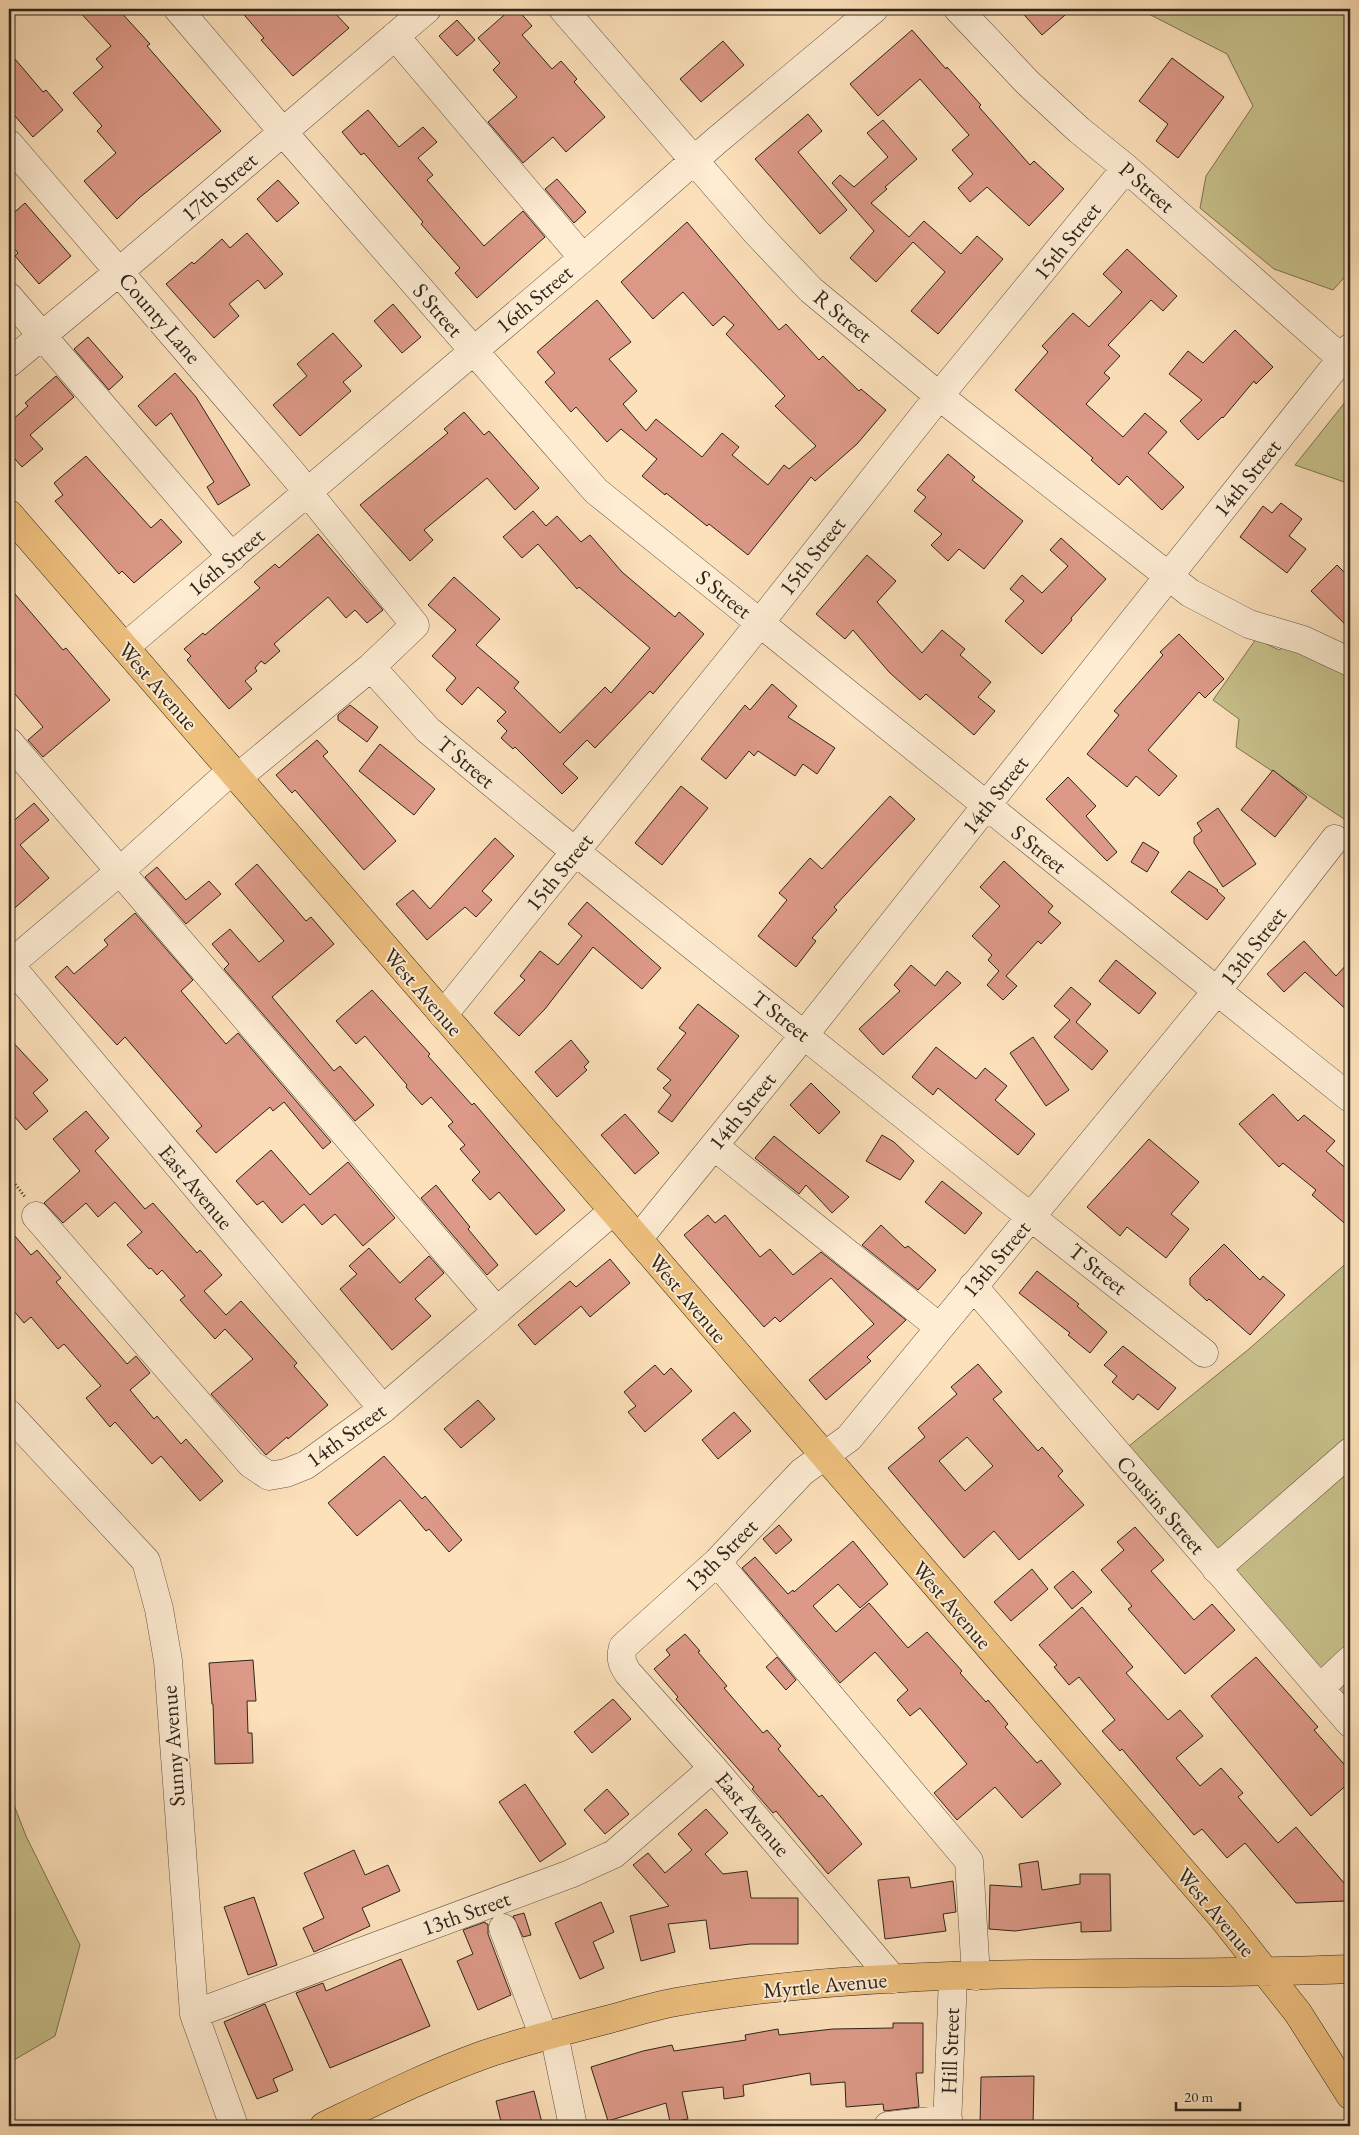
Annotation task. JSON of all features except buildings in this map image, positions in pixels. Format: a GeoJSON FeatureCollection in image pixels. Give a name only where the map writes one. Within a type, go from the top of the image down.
{"type":"FeatureCollection","features":[{"type":"Feature","properties":{"kind":"main road","name":"West Avenue"},"geometry":{"type":"LineString","coordinates":[[9,514],[638,1239],[1267,1972],[1298,2013],[1350,2095]]}},
{"type":"Feature","properties":{"kind":"main road","name":"Myrtle Avenue"},"geometry":{"type":"LineString","coordinates":[[324,2126],[396,2091],[483,2055],[549,2035],[674,2002],[765,1989],[893,1979],[1350,1969]]}},
{"type":"Feature","properties":{"kind":"street","name":"S Street"},"geometry":{"type":"LineString","coordinates":[[178,9],[596,491],[986,807],[1350,1098]]}},
{"type":"Feature","properties":{"kind":"street","name":"17th Street"},"geometry":{"type":"LineString","coordinates":[[9,362],[120,272],[427,9]]}},
{"type":"Feature","properties":{"kind":"street","name":"R Street"},"geometry":{"type":"LineString","coordinates":[[563,9],[693,161],[798,278],[939,396],[1190,593],[1249,624],[1303,640],[1350,662]]}},
{"type":"Feature","properties":{"kind":"street","name":"16th Street"},"geometry":{"type":"LineString","coordinates":[[125,647],[309,493],[693,161],[874,9]]}},
{"type":"Feature","properties":{"kind":"street","name":"P Street"},"geometry":{"type":"LineString","coordinates":[[958,9],[1028,83],[1079,130],[1346,353]]}},
{"type":"Feature","properties":{"kind":"street"},"geometry":{"type":"LineString","coordinates":[[395,36],[583,258]]}},
{"type":"Feature","properties":{"kind":"street","name":"County Lane"},"geometry":{"type":"LineString","coordinates":[[9,144],[309,493]]}},
{"type":"Feature","properties":{"kind":"street","name":"15th Street"},"geometry":{"type":"LineString","coordinates":[[443,1015],[760,623],[939,396],[1126,168]]}},
{"type":"Feature","properties":{"kind":"street"},"geometry":{"type":"LineString","coordinates":[[9,297],[232,557]]}},
{"type":"Feature","properties":{"kind":"street","name":"14th Street"},"geometry":{"type":"LineString","coordinates":[[638,1239],[804,1035],[1346,353]]}},
{"type":"Feature","properties":{"kind":"street"},"geometry":{"type":"LineString","coordinates":[[9,965],[234,774],[371,667],[415,625],[309,493]]}},
{"type":"Feature","properties":{"kind":"street","name":"T Street"},"geometry":{"type":"LineString","coordinates":[[371,667],[428,730],[575,852],[1204,1353]]}},
{"type":"Feature","properties":{"kind":"street"},"geometry":{"type":"LineString","coordinates":[[9,742],[497,1311]]}},
{"type":"Feature","properties":{"kind":"street","name":"13th Street"},"geometry":{"type":"LineString","coordinates":[[623,1647],[717,1562],[802,1472],[824,1458],[849,1438],[1216,992],[1335,839]]}},
{"type":"Feature","properties":{"kind":"street","name":"East Avenue"},"geometry":{"type":"LineString","coordinates":[[9,965],[384,1409]]}},
{"type":"Feature","properties":{"kind":"street"},"geometry":{"type":"LineString","coordinates":[[714,1146],[939,1328]]}},
{"type":"Feature","properties":{"kind":"street","name":"14th Street"},"geometry":{"type":"LineString","coordinates":[[36,1216],[251,1464],[260,1472],[269,1476],[286,1473],[306,1465],[384,1409],[613,1211]]}},
{"type":"Feature","properties":{"kind":"street","name":"Cousins Street"},"geometry":{"type":"LineString","coordinates":[[973,1286],[1350,1723]]}},
{"type":"Feature","properties":{"kind":"street","name":"Sunny Avenue"},"geometry":{"type":"LineString","coordinates":[[9,1414],[146,1561],[159,1609],[168,1661],[194,2014],[234,2126]]}},
{"type":"Feature","properties":{"kind":"street"},"geometry":{"type":"LineString","coordinates":[[1216,1569],[1350,1452]]}},
{"type":"Feature","properties":{"kind":"street","name":"Hill Street"},"geometry":{"type":"LineString","coordinates":[[717,1562],[969,1861],[965,1976],[947,2123]]}},
{"type":"Feature","properties":{"kind":"street","name":"East Avenue"},"geometry":{"type":"LineString","coordinates":[[623,1647],[621,1655],[622,1664],[628,1673],[713,1768],[893,1979]]}},
{"type":"Feature","properties":{"kind":"street"},"geometry":{"type":"LineString","coordinates":[[1320,1688],[1350,1660]]}},
{"type":"Feature","properties":{"kind":"street","name":"13th Street"},"geometry":{"type":"LineString","coordinates":[[194,2014],[561,1878],[614,1854],[713,1768]]}},
{"type":"Feature","properties":{"kind":"street"},"geometry":{"type":"LineString","coordinates":[[503,1928],[549,2035],[573,2126]]}},
{"type":"Feature","properties":{"kind":"street"},"geometry":{"type":"LineString","coordinates":[[888,2126],[947,2123]]}},
{"type":"Feature","properties":{"kind":"shaded area"},"geometry":{"type":"Polygon","coordinates":[[[1139,9],[1350,9],[1350,271],[1333,290],[1274,269],[1200,208],[1206,176],[1253,106],[1227,54],[1139,9]]]}},
{"type":"Feature","properties":{"kind":"shaded area"},"geometry":{"type":"Polygon","coordinates":[[[1350,396],[1350,484],[1295,465],[1350,396]]]}},
{"type":"Feature","properties":{"kind":"shaded area"},"geometry":{"type":"Polygon","coordinates":[[[1256,639],[1279,650],[1286,645],[1350,671],[1350,823],[1236,747],[1239,719],[1213,700],[1256,639]]]}},
{"type":"Feature","properties":{"kind":"shaded area"},"geometry":{"type":"Polygon","coordinates":[[[1350,1260],[1350,1703],[1129,1446],[1249,1349],[1350,1260]]]}},
{"type":"Feature","properties":{"kind":"shaded area"},"geometry":{"type":"Polygon","coordinates":[[[9,1792],[26,1836],[80,1945],[55,2036],[9,2063],[9,1792]]]}}]}
